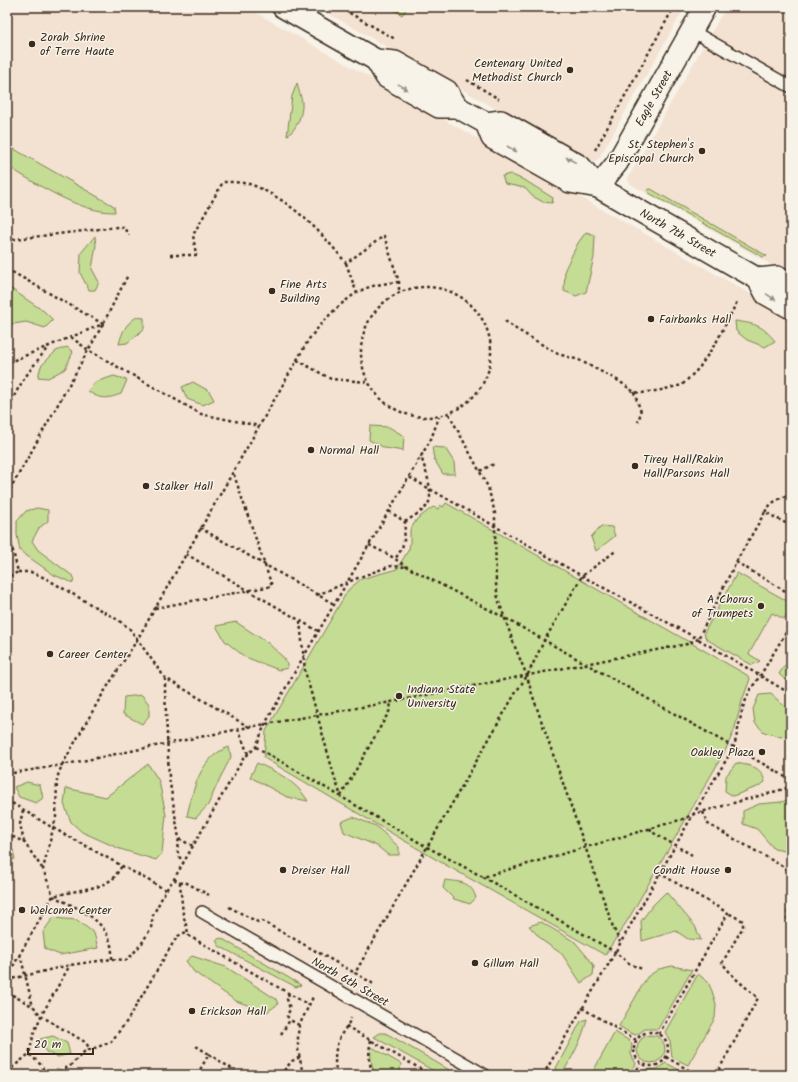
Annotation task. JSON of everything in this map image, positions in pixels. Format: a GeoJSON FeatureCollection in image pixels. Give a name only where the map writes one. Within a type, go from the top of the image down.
{"type":"FeatureCollection","features":[{"type":"Feature","properties":{"kind":"street","name":"North 7th Street"},"geometry":{"type":"LineString","coordinates":[[283,7],[376,60],[395,62],[447,91],[457,107],[486,123],[501,121],[580,166],[598,187],[758,278]]}},
{"type":"Feature","properties":{"kind":"street","name":"Eagle Street"},"geometry":{"type":"LineString","coordinates":[[598,187],[617,163],[705,7]]}},
{"type":"Feature","properties":{"kind":"street"},"geometry":{"type":"LineString","coordinates":[[791,285],[777,277],[758,278],[766,294],[791,308]]}},
{"type":"Feature","properties":{"kind":"lane"},"geometry":{"type":"LineString","coordinates":[[692,30],[791,87]]}},
{"type":"Feature","properties":{"kind":"lane","name":"North 6th Street"},"geometry":{"type":"LineString","coordinates":[[202,912],[485,1075]]}},
{"type":"Feature","properties":{"kind":"path"},"geometry":{"type":"LineString","coordinates":[[594,152],[674,7]]}},
{"type":"Feature","properties":{"kind":"path"},"geometry":{"type":"LineString","coordinates":[[170,255],[196,255],[193,235],[223,182],[239,183],[256,187],[298,212],[328,241],[346,264],[357,294]]}},
{"type":"Feature","properties":{"kind":"path"},"geometry":{"type":"LineString","coordinates":[[7,240],[117,227],[123,227],[129,235]]}},
{"type":"Feature","properties":{"kind":"path"},"geometry":{"type":"LineString","coordinates":[[346,264],[384,236],[399,282],[398,294]]}},
{"type":"Feature","properties":{"kind":"path"},"geometry":{"type":"LineString","coordinates":[[7,269],[103,324]]}},
{"type":"Feature","properties":{"kind":"path"},"geometry":{"type":"LineString","coordinates":[[7,495],[103,324],[128,275]]}},
{"type":"Feature","properties":{"kind":"path"},"geometry":{"type":"LineString","coordinates":[[43,869],[56,817],[57,778],[62,765],[99,700],[137,640],[309,339],[320,325],[337,308],[361,291],[375,286],[399,282]]}},
{"type":"Feature","properties":{"kind":"path"},"geometry":{"type":"LineString","coordinates":[[426,287],[449,291],[469,302],[476,309],[486,325],[492,350],[492,358],[488,374],[481,389],[470,401],[449,414],[439,417],[413,417],[397,411],[377,396],[368,382],[362,364],[361,355],[363,336],[366,327],[380,307],[390,298],[398,294],[407,290],[426,287]]}},
{"type":"Feature","properties":{"kind":"path"},"geometry":{"type":"LineString","coordinates":[[505,321],[558,354],[579,360],[619,381],[634,392],[642,393],[682,385],[704,362],[717,341],[738,300]]}},
{"type":"Feature","properties":{"kind":"path"},"geometry":{"type":"LineString","coordinates":[[7,363],[103,324]]}},
{"type":"Feature","properties":{"kind":"path"},"geometry":{"type":"LineString","coordinates":[[71,337],[88,350],[201,414],[259,426]]}},
{"type":"Feature","properties":{"kind":"path"},"geometry":{"type":"LineString","coordinates":[[7,412],[21,382],[49,346]]}},
{"type":"Feature","properties":{"kind":"path"},"geometry":{"type":"LineString","coordinates":[[297,360],[331,379],[368,382]]}},
{"type":"Feature","properties":{"kind":"path"},"geometry":{"type":"LineString","coordinates":[[634,392],[641,412],[638,422]]}},
{"type":"Feature","properties":{"kind":"path"},"geometry":{"type":"LineString","coordinates":[[449,414],[488,487],[496,513],[496,584],[498,599],[527,676],[613,927],[620,942]]}},
{"type":"Feature","properties":{"kind":"path"},"geometry":{"type":"LineString","coordinates":[[7,980],[70,966],[112,959],[126,960],[142,943],[151,928],[154,916],[166,890],[174,879],[243,759],[256,747],[265,724],[431,439],[439,417]]}},
{"type":"Feature","properties":{"kind":"path"},"geometry":{"type":"LineString","coordinates":[[405,522],[424,509],[431,498],[421,456]]}},
{"type":"Feature","properties":{"kind":"path"},"geometry":{"type":"LineString","coordinates":[[480,471],[494,464]]}},
{"type":"Feature","properties":{"kind":"path"},"geometry":{"type":"LineString","coordinates":[[154,608],[272,586],[233,472]]}},
{"type":"Feature","properties":{"kind":"path"},"geometry":{"type":"LineString","coordinates":[[409,477],[582,576],[698,639],[791,694]]}},
{"type":"Feature","properties":{"kind":"path"},"geometry":{"type":"LineString","coordinates":[[7,774],[62,765],[238,729],[318,716],[687,644],[698,639],[736,562],[765,512],[775,500],[791,495]]}},
{"type":"Feature","properties":{"kind":"path"},"geometry":{"type":"LineString","coordinates":[[388,511],[405,522]]}},
{"type":"Feature","properties":{"kind":"path"},"geometry":{"type":"LineString","coordinates":[[765,512],[791,526]]}},
{"type":"Feature","properties":{"kind":"path"},"geometry":{"type":"LineString","coordinates":[[395,559],[402,549],[405,540],[405,522]]}},
{"type":"Feature","properties":{"kind":"path"},"geometry":{"type":"LineString","coordinates":[[7,526],[18,572]]}},
{"type":"Feature","properties":{"kind":"path"},"geometry":{"type":"LineString","coordinates":[[200,528],[264,566],[334,604]]}},
{"type":"Feature","properties":{"kind":"path"},"geometry":{"type":"LineString","coordinates":[[369,545],[407,567],[505,618],[584,664],[734,747],[791,781]]}},
{"type":"Feature","properties":{"kind":"path"},"geometry":{"type":"LineString","coordinates":[[355,973],[516,692],[527,676],[544,641],[582,576],[616,550]]}},
{"type":"Feature","properties":{"kind":"path"},"geometry":{"type":"LineString","coordinates":[[186,554],[318,631]]}},
{"type":"Feature","properties":{"kind":"path"},"geometry":{"type":"LineString","coordinates":[[736,562],[787,592],[791,584]]}},
{"type":"Feature","properties":{"kind":"path"},"geometry":{"type":"LineString","coordinates":[[317,595],[391,566],[407,567]]}},
{"type":"Feature","properties":{"kind":"path"},"geometry":{"type":"LineString","coordinates":[[7,577],[18,572],[32,572],[118,620],[129,628],[166,678],[249,727]]}},
{"type":"Feature","properties":{"kind":"path"},"geometry":{"type":"LineString","coordinates":[[300,620],[305,671],[341,796]]}},
{"type":"Feature","properties":{"kind":"path"},"geometry":{"type":"LineString","coordinates":[[543,1075],[615,952],[675,845],[734,747],[743,707],[750,690],[791,624]]}},
{"type":"Feature","properties":{"kind":"path"},"geometry":{"type":"LineString","coordinates":[[166,678],[165,692],[169,777],[179,839],[176,849],[183,862]]}},
{"type":"Feature","properties":{"kind":"path"},"geometry":{"type":"LineString","coordinates":[[341,796],[390,710],[391,702]]}},
{"type":"Feature","properties":{"kind":"path"},"geometry":{"type":"LineString","coordinates":[[238,729],[248,754]]}},
{"type":"Feature","properties":{"kind":"path"},"geometry":{"type":"LineString","coordinates":[[256,747],[427,847],[615,952],[630,964],[642,969]]}},
{"type":"Feature","properties":{"kind":"path"},"geometry":{"type":"LineString","coordinates":[[483,877],[694,814],[791,787]]}},
{"type":"Feature","properties":{"kind":"path"},"geometry":{"type":"LineString","coordinates":[[7,800],[53,828],[166,890]]}},
{"type":"Feature","properties":{"kind":"path"},"geometry":{"type":"LineString","coordinates":[[23,810],[20,824],[24,842],[43,869],[53,896],[94,918],[109,936],[113,952],[112,959]]}},
{"type":"Feature","properties":{"kind":"path"},"geometry":{"type":"LineString","coordinates":[[703,812],[708,824],[791,871]]}},
{"type":"Feature","properties":{"kind":"path"},"geometry":{"type":"LineString","coordinates":[[650,828],[652,832],[692,855]]}},
{"type":"Feature","properties":{"kind":"path"},"geometry":{"type":"LineString","coordinates":[[7,834],[24,842]]}},
{"type":"Feature","properties":{"kind":"path"},"geometry":{"type":"LineString","coordinates":[[179,839],[192,846]]}},
{"type":"Feature","properties":{"kind":"path"},"geometry":{"type":"LineString","coordinates":[[7,977],[53,896],[100,886],[113,879],[122,866]]}},
{"type":"Feature","properties":{"kind":"path"},"geometry":{"type":"LineString","coordinates":[[659,873],[743,921],[743,927],[722,963],[758,998],[716,1075]]}},
{"type":"Feature","properties":{"kind":"path"},"geometry":{"type":"LineString","coordinates":[[174,879],[180,883],[185,882],[212,897]]}},
{"type":"Feature","properties":{"kind":"path"},"geometry":{"type":"LineString","coordinates":[[180,883],[183,914],[189,936],[309,1005]]}},
{"type":"Feature","properties":{"kind":"path"},"geometry":{"type":"LineString","coordinates":[[791,899],[787,915],[791,938]]}},
{"type":"Feature","properties":{"kind":"path"},"geometry":{"type":"LineString","coordinates":[[225,904],[258,922],[262,921],[372,983],[339,1039],[334,1054],[334,1063],[337,1075]]}},
{"type":"Feature","properties":{"kind":"path"},"geometry":{"type":"LineString","coordinates":[[659,1034],[728,913]]}},
{"type":"Feature","properties":{"kind":"path"},"geometry":{"type":"LineString","coordinates":[[29,1054],[40,1064],[47,1075],[55,1074],[70,1066],[84,1052],[111,1042],[127,1021],[173,943],[178,936],[188,931]]}},
{"type":"Feature","properties":{"kind":"path"},"geometry":{"type":"LineString","coordinates":[[20,954],[34,1007],[41,1016],[84,1042],[91,1050]]}},
{"type":"Feature","properties":{"kind":"path"},"geometry":{"type":"LineString","coordinates":[[8,1074],[29,1054],[34,1033],[41,1016],[70,966]]}},
{"type":"Feature","properties":{"kind":"path"},"geometry":{"type":"LineString","coordinates":[[7,992],[34,1007]]}},
{"type":"Feature","properties":{"kind":"path"},"geometry":{"type":"LineString","coordinates":[[289,994],[287,999],[290,1009],[287,1016],[299,1026]]}},
{"type":"Feature","properties":{"kind":"path"},"geometry":{"type":"LineString","coordinates":[[303,1075],[298,1042],[299,1026],[313,997],[319,1001]]}},
{"type":"Feature","properties":{"kind":"path"},"geometry":{"type":"LineString","coordinates":[[582,1008],[636,1040]]}},
{"type":"Feature","properties":{"kind":"path"},"geometry":{"type":"LineString","coordinates":[[345,1014],[351,1018]]}},
{"type":"Feature","properties":{"kind":"path"},"geometry":{"type":"LineString","coordinates":[[281,1034],[290,1020]]}},
{"type":"Feature","properties":{"kind":"path"},"geometry":{"type":"LineString","coordinates":[[346,1026],[431,1075]]}},
{"type":"Feature","properties":{"kind":"path"},"geometry":{"type":"LineString","coordinates":[[649,1032],[659,1034],[667,1042],[668,1047],[666,1057],[657,1065],[646,1065],[641,1063],[635,1055],[634,1050],[636,1040],[649,1032]]}},
{"type":"Feature","properties":{"kind":"path"},"geometry":{"type":"LineString","coordinates":[[371,1040],[368,1052],[373,1075]]}},
{"type":"Feature","properties":{"kind":"path"},"geometry":{"type":"LineString","coordinates":[[196,1046],[232,1069],[237,1075]]}},
{"type":"Feature","properties":{"kind":"path"},"geometry":{"type":"LineString","coordinates":[[197,1075],[209,1054]]}},
{"type":"Feature","properties":{"kind":"path"},"geometry":{"type":"LineString","coordinates":[[280,1075],[292,1061],[300,1057]]}},
{"type":"Feature","properties":{"kind":"path"},"geometry":{"type":"LineString","coordinates":[[666,1057],[698,1075]]}},
{"type":"Feature","properties":{"kind":"path"},"geometry":{"type":"LineString","coordinates":[[634,1075],[641,1063]]}},
{"type":"Feature","properties":{"kind":"shaded area","name":"Indiana State University"},"geometry":{"type":"Polygon","coordinates":[[[7,7],[246,7],[791,317],[791,1075],[7,1075],[7,7]]]}},
{"type":"Feature","properties":{"kind":"shaded area"},"geometry":{"type":"Polygon","coordinates":[[[317,7],[685,7],[599,158],[594,162],[588,161],[317,7]]]}},
{"type":"Feature","properties":{"kind":"shaded area"},"geometry":{"type":"Polygon","coordinates":[[[726,7],[791,7],[791,276],[629,183],[628,178],[726,7]]]}},
{"type":"Feature","properties":{"kind":"green space"},"geometry":{"type":"Polygon","coordinates":[[[390,7],[408,7],[402,15],[390,7]]]}},
{"type":"Feature","properties":{"kind":"green space"},"geometry":{"type":"Polygon","coordinates":[[[297,83],[302,107],[299,121],[291,133],[287,136],[292,96],[297,83]]]}},
{"type":"Feature","properties":{"kind":"green space"},"geometry":{"type":"Polygon","coordinates":[[[14,149],[114,206],[115,212],[88,208],[73,203],[45,189],[7,166],[7,150],[14,149]]]}},
{"type":"Feature","properties":{"kind":"green space"},"geometry":{"type":"Polygon","coordinates":[[[510,174],[526,181],[553,198],[552,203],[543,202],[532,196],[525,188],[505,184],[502,176],[510,174]]]}},
{"type":"Feature","properties":{"kind":"green space"},"geometry":{"type":"Polygon","coordinates":[[[651,189],[767,256],[763,257],[649,193],[647,190],[651,189]]]}},
{"type":"Feature","properties":{"kind":"green space"},"geometry":{"type":"Polygon","coordinates":[[[586,232],[595,235],[594,257],[586,292],[576,296],[564,291],[565,269],[578,243],[586,232]]]}},
{"type":"Feature","properties":{"kind":"green space"},"geometry":{"type":"Polygon","coordinates":[[[95,236],[96,245],[92,269],[99,282],[95,290],[89,290],[80,273],[81,253],[95,236]]]}},
{"type":"Feature","properties":{"kind":"green space"},"geometry":{"type":"Polygon","coordinates":[[[7,286],[45,312],[53,320],[45,328],[26,322],[7,325],[7,286]]]}},
{"type":"Feature","properties":{"kind":"green space"},"geometry":{"type":"Polygon","coordinates":[[[137,317],[144,318],[144,329],[127,343],[119,344],[125,328],[137,317]]]}},
{"type":"Feature","properties":{"kind":"green space"},"geometry":{"type":"Polygon","coordinates":[[[735,321],[748,323],[762,328],[775,341],[765,347],[747,340],[736,331],[735,321]]]}},
{"type":"Feature","properties":{"kind":"green space"},"geometry":{"type":"Polygon","coordinates":[[[67,347],[73,352],[65,369],[48,378],[38,377],[41,366],[56,351],[67,347]]]}},
{"type":"Feature","properties":{"kind":"green space"},"geometry":{"type":"Polygon","coordinates":[[[114,376],[127,380],[121,394],[104,398],[96,396],[88,391],[95,382],[114,376]]]}},
{"type":"Feature","properties":{"kind":"green space"},"geometry":{"type":"Polygon","coordinates":[[[193,382],[209,391],[214,400],[203,405],[187,399],[182,387],[193,382]]]}},
{"type":"Feature","properties":{"kind":"green space"},"geometry":{"type":"Polygon","coordinates":[[[370,426],[389,427],[404,436],[403,451],[385,448],[369,440],[370,426]]]}},
{"type":"Feature","properties":{"kind":"green space"},"geometry":{"type":"Polygon","coordinates":[[[432,447],[445,448],[454,462],[455,474],[443,474],[434,459],[432,447]]]}},
{"type":"Feature","properties":{"kind":"green space"},"geometry":{"type":"Polygon","coordinates":[[[446,503],[747,675],[750,679],[734,731],[725,751],[629,918],[605,955],[437,860],[264,758],[266,731],[348,590],[361,579],[397,569],[409,549],[410,530],[417,519],[433,507],[438,509],[440,505],[443,507],[446,503]]]}},
{"type":"Feature","properties":{"kind":"green space"},"geometry":{"type":"Polygon","coordinates":[[[37,508],[48,510],[48,521],[39,528],[32,541],[38,550],[74,577],[73,583],[54,575],[20,551],[17,535],[17,521],[26,511],[37,508]]]}},
{"type":"Feature","properties":{"kind":"green space"},"geometry":{"type":"Polygon","coordinates":[[[601,526],[612,527],[615,536],[596,551],[591,537],[601,526]]]}},
{"type":"Feature","properties":{"kind":"green space"},"geometry":{"type":"Polygon","coordinates":[[[737,573],[791,603],[791,607],[784,619],[772,613],[749,654],[760,661],[752,665],[706,639],[704,633],[737,573]]]}},
{"type":"Feature","properties":{"kind":"green space"},"geometry":{"type":"Polygon","coordinates":[[[236,622],[268,643],[285,659],[288,668],[279,670],[245,657],[225,641],[216,626],[236,622]]]}},
{"type":"Feature","properties":{"kind":"green space"},"geometry":{"type":"Polygon","coordinates":[[[785,665],[791,668],[791,685],[779,674],[785,665]]]}},
{"type":"Feature","properties":{"kind":"green space"},"geometry":{"type":"Polygon","coordinates":[[[771,694],[790,711],[791,735],[781,737],[764,732],[755,723],[753,709],[759,695],[771,694]]]}},
{"type":"Feature","properties":{"kind":"green space"},"geometry":{"type":"Polygon","coordinates":[[[142,695],[149,704],[149,716],[142,724],[123,714],[124,697],[142,695]]]}},
{"type":"Feature","properties":{"kind":"green space"},"geometry":{"type":"Polygon","coordinates":[[[229,747],[231,757],[208,805],[196,818],[187,816],[199,775],[211,758],[229,747]]]}},
{"type":"Feature","properties":{"kind":"green space"},"geometry":{"type":"Polygon","coordinates":[[[257,763],[286,778],[298,788],[308,801],[287,797],[250,777],[257,763]]]}},
{"type":"Feature","properties":{"kind":"green space"},"geometry":{"type":"Polygon","coordinates":[[[736,763],[758,769],[761,772],[765,782],[757,787],[733,796],[725,791],[726,776],[736,763]]]}},
{"type":"Feature","properties":{"kind":"green space"},"geometry":{"type":"Polygon","coordinates":[[[148,764],[159,781],[166,815],[162,853],[156,860],[120,849],[82,832],[71,822],[64,804],[66,788],[106,797],[148,764]]]}},
{"type":"Feature","properties":{"kind":"green space"},"geometry":{"type":"Polygon","coordinates":[[[27,782],[40,785],[43,798],[36,803],[19,797],[14,787],[27,782]]]}},
{"type":"Feature","properties":{"kind":"green space"},"geometry":{"type":"Polygon","coordinates":[[[791,799],[790,852],[774,849],[757,829],[743,824],[743,811],[759,804],[781,802],[791,799]]]}},
{"type":"Feature","properties":{"kind":"green space"},"geometry":{"type":"Polygon","coordinates":[[[353,817],[376,826],[399,847],[399,855],[388,855],[377,846],[344,832],[341,822],[353,817]]]}},
{"type":"Feature","properties":{"kind":"green space"},"geometry":{"type":"Polygon","coordinates":[[[7,846],[13,850],[15,859],[7,862],[7,846]]]}},
{"type":"Feature","properties":{"kind":"green space"},"geometry":{"type":"Polygon","coordinates":[[[445,880],[460,882],[468,885],[474,892],[476,898],[470,904],[454,899],[443,888],[445,880]]]}},
{"type":"Feature","properties":{"kind":"green space"},"geometry":{"type":"Polygon","coordinates":[[[666,892],[695,926],[701,940],[688,939],[676,931],[642,941],[641,921],[653,905],[666,892]]]}},
{"type":"Feature","properties":{"kind":"green space"},"geometry":{"type":"Polygon","coordinates":[[[53,918],[77,920],[94,933],[98,948],[60,955],[45,949],[43,932],[53,918]]]}},
{"type":"Feature","properties":{"kind":"green space"},"geometry":{"type":"Polygon","coordinates":[[[541,922],[575,942],[594,966],[593,975],[581,983],[562,954],[543,941],[529,926],[541,922]]]}},
{"type":"Feature","properties":{"kind":"green space"},"geometry":{"type":"Polygon","coordinates":[[[221,938],[301,985],[296,987],[219,946],[216,940],[221,938]]]}},
{"type":"Feature","properties":{"kind":"green space"},"geometry":{"type":"Polygon","coordinates":[[[192,956],[226,967],[276,999],[278,1004],[267,1012],[236,1001],[194,972],[186,961],[192,956]]]}},
{"type":"Feature","properties":{"kind":"green space"},"geometry":{"type":"Polygon","coordinates":[[[672,966],[692,970],[658,1029],[645,1029],[636,1035],[619,1026],[647,977],[659,969],[672,966]]]}},
{"type":"Feature","properties":{"kind":"green space"},"geometry":{"type":"Polygon","coordinates":[[[698,974],[708,982],[712,991],[716,1004],[715,1018],[688,1065],[672,1057],[670,1041],[665,1032],[698,974]]]}},
{"type":"Feature","properties":{"kind":"green space"},"geometry":{"type":"Polygon","coordinates":[[[587,1019],[580,1041],[562,1074],[558,1074],[556,1068],[581,1021],[587,1019]]]}},
{"type":"Feature","properties":{"kind":"green space"},"geometry":{"type":"Polygon","coordinates":[[[615,1032],[632,1044],[631,1054],[636,1064],[629,1075],[591,1075],[615,1032]]]}},
{"type":"Feature","properties":{"kind":"green space"},"geometry":{"type":"Polygon","coordinates":[[[380,1033],[385,1033],[391,1036],[458,1075],[441,1075],[374,1037],[380,1033]]]}},
{"type":"Feature","properties":{"kind":"green space"},"geometry":{"type":"Polygon","coordinates":[[[651,1035],[661,1039],[665,1049],[661,1059],[651,1063],[641,1059],[637,1049],[641,1039],[651,1035]]]}},
{"type":"Feature","properties":{"kind":"green space"},"geometry":{"type":"Polygon","coordinates":[[[53,1036],[67,1043],[70,1054],[58,1057],[46,1052],[40,1039],[53,1036]]]}},
{"type":"Feature","properties":{"kind":"green space"},"geometry":{"type":"Polygon","coordinates":[[[372,1047],[401,1064],[400,1070],[404,1075],[375,1075],[371,1057],[372,1047]]]}},
{"type":"Feature","properties":{"kind":"green space"},"geometry":{"type":"Polygon","coordinates":[[[666,1063],[685,1073],[683,1075],[641,1075],[644,1070],[657,1069],[666,1063]]]}},
{"type":"Feature","properties":{"kind":"place","name":"Zorah Shrine of Terre Haute"},"geometry":{"type":"Point","coordinates":[32,44]}},
{"type":"Feature","properties":{"kind":"place","name":"Centenary United Methodist Church"},"geometry":{"type":"Point","coordinates":[570,70]}},
{"type":"Feature","properties":{"kind":"place","name":"St. Stephen's Episcopal Church"},"geometry":{"type":"Point","coordinates":[702,151]}},
{"type":"Feature","properties":{"kind":"place","name":"Fine Arts Building"},"geometry":{"type":"Point","coordinates":[272,291]}},
{"type":"Feature","properties":{"kind":"place","name":"Fairbanks Hall"},"geometry":{"type":"Point","coordinates":[651,319]}},
{"type":"Feature","properties":{"kind":"place","name":"Normal Hall"},"geometry":{"type":"Point","coordinates":[311,450]}},
{"type":"Feature","properties":{"kind":"place","name":"Tirey Hall/Rakin Hall/Parsons Hall"},"geometry":{"type":"Point","coordinates":[635,466]}},
{"type":"Feature","properties":{"kind":"place","name":"Stalker Hall"},"geometry":{"type":"Point","coordinates":[146,486]}},
{"type":"Feature","properties":{"kind":"place","name":"A Chorus of Trumpets"},"geometry":{"type":"Point","coordinates":[761,606]}},
{"type":"Feature","properties":{"kind":"place","name":"Career Center"},"geometry":{"type":"Point","coordinates":[50,654]}},
{"type":"Feature","properties":{"kind":"place","name":"Indiana State University"},"geometry":{"type":"Point","coordinates":[399,696]}},
{"type":"Feature","properties":{"kind":"place","name":"Oakley Plaza"},"geometry":{"type":"Point","coordinates":[762,752]}},
{"type":"Feature","properties":{"kind":"place","name":"Dreiser Hall"},"geometry":{"type":"Point","coordinates":[283,870]}},
{"type":"Feature","properties":{"kind":"place","name":"Condit House"},"geometry":{"type":"Point","coordinates":[728,870]}},
{"type":"Feature","properties":{"kind":"place","name":"Welcome Center"},"geometry":{"type":"Point","coordinates":[22,910]}},
{"type":"Feature","properties":{"kind":"place","name":"Gillum Hall"},"geometry":{"type":"Point","coordinates":[475,963]}},
{"type":"Feature","properties":{"kind":"place","name":"Erickson Hall"},"geometry":{"type":"Point","coordinates":[192,1011]}}]}
